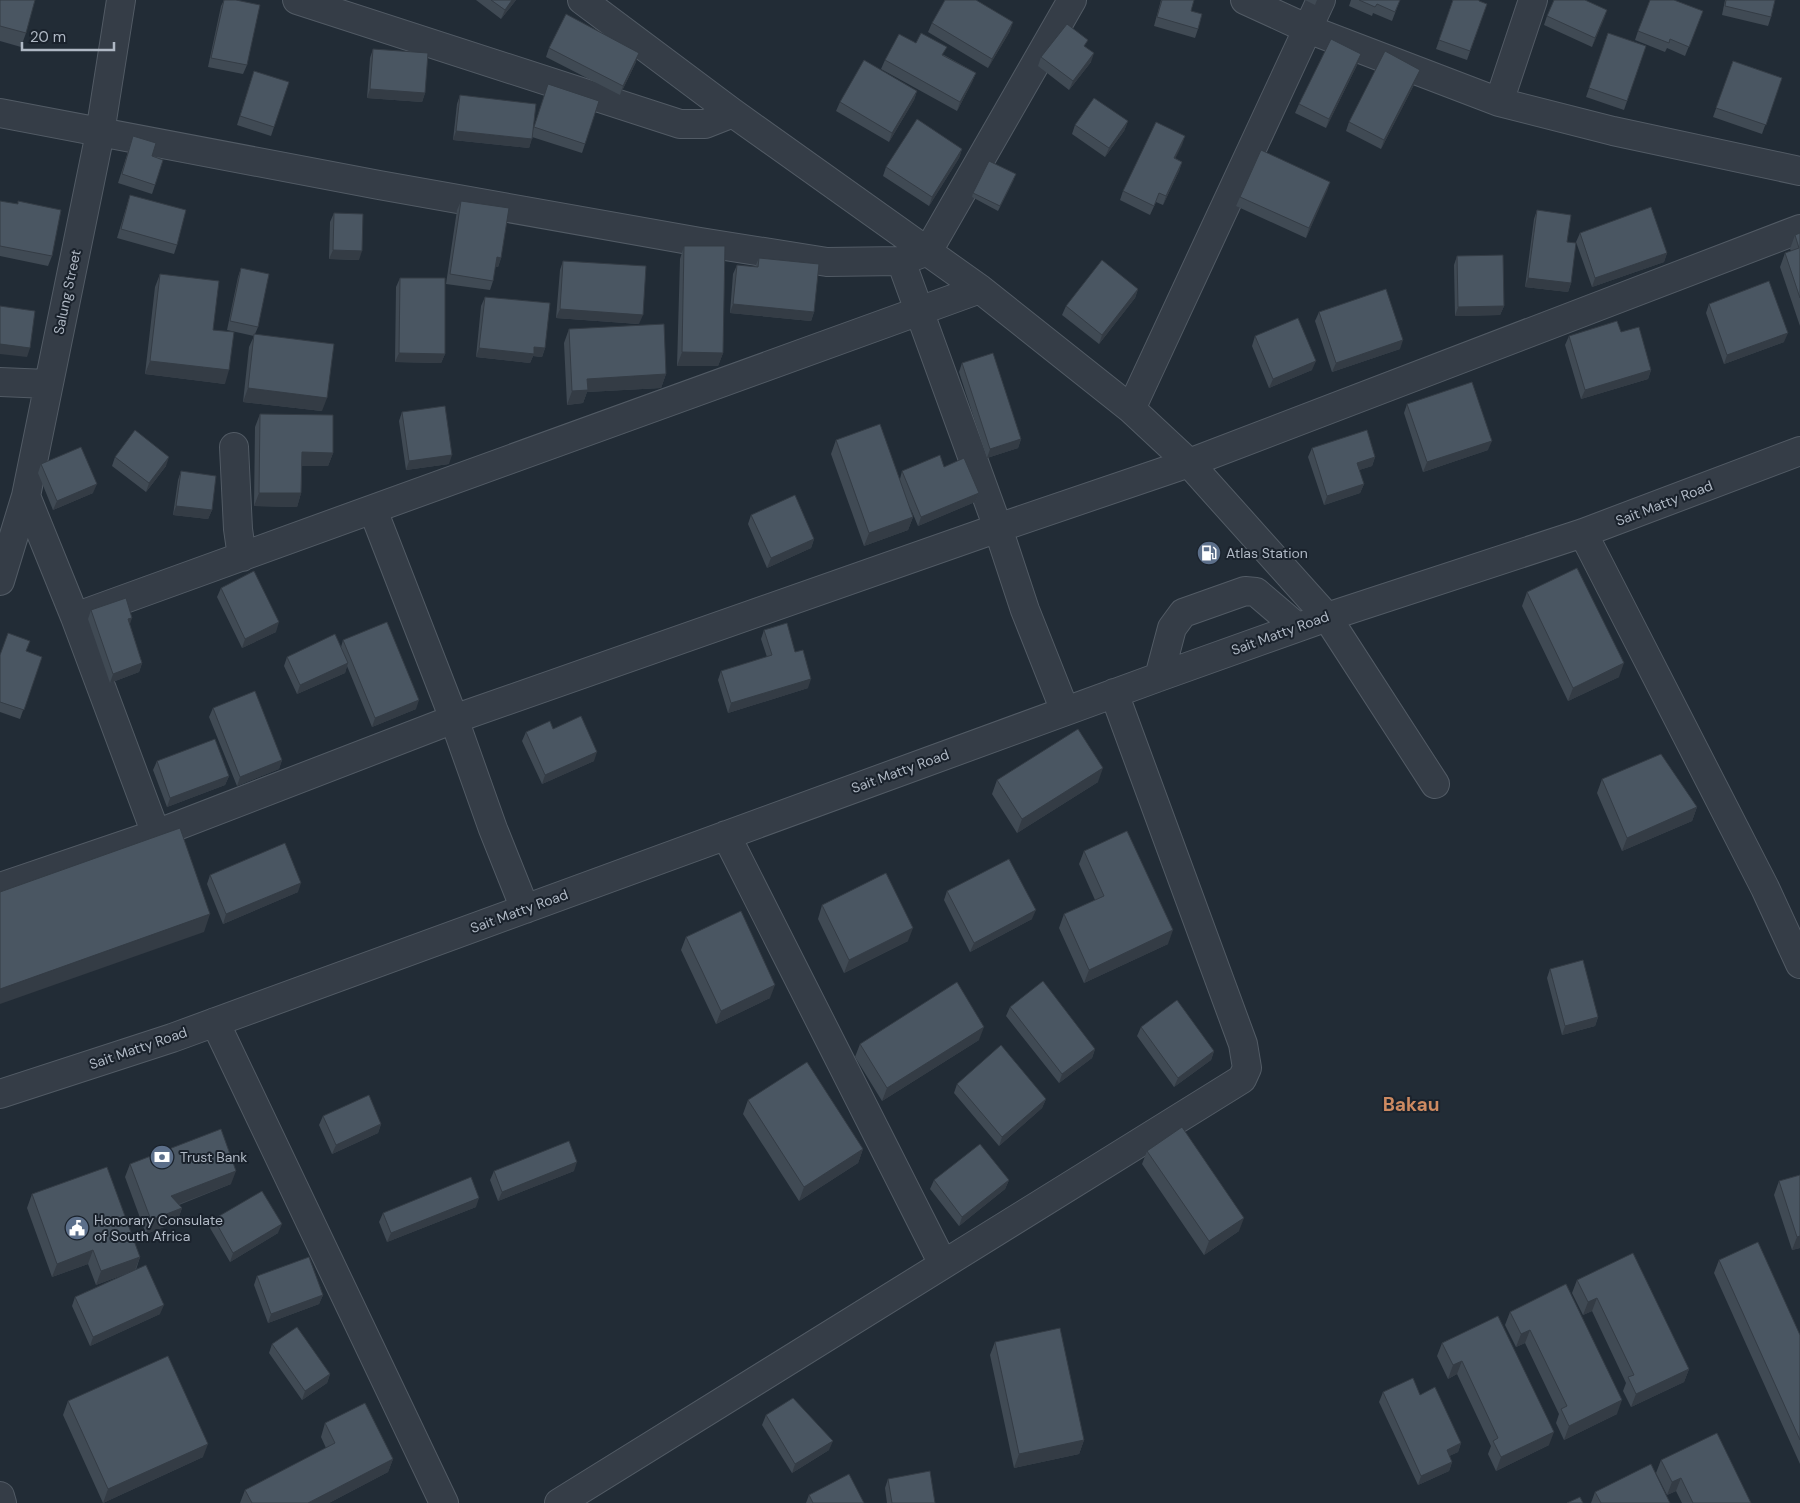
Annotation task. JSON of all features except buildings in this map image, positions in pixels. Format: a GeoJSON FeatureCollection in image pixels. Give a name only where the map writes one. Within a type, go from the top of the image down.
{"type":"FeatureCollection","features":[{"type":"Feature","properties":{"kind":"street","name":"Salung Street"},"geometry":{"type":"LineString","coordinates":[[0,581],[26,496],[100,133],[121,0]]}},
{"type":"Feature","properties":{"kind":"street"},"geometry":{"type":"LineString","coordinates":[[297,0],[680,124],[705,124],[733,113]]}},
{"type":"Feature","properties":{"kind":"street"},"geometry":{"type":"LineString","coordinates":[[582,0],[733,113],[980,289],[1131,409],[1189,463],[1327,617],[1434,784]]}},
{"type":"Feature","properties":{"kind":"street"},"geometry":{"type":"LineString","coordinates":[[0,114],[700,242],[827,262],[901,261],[928,251],[1072,0]]}},
{"type":"Feature","properties":{"kind":"street"},"geometry":{"type":"LineString","coordinates":[[1245,0],[1308,29],[1499,102],[1613,131],[1800,171]]}},
{"type":"Feature","properties":{"kind":"street"},"geometry":{"type":"LineString","coordinates":[[1131,409],[1321,0]]}},
{"type":"Feature","properties":{"kind":"street"},"geometry":{"type":"LineString","coordinates":[[1499,102],[1533,0]]}},
{"type":"Feature","properties":{"kind":"street"},"geometry":{"type":"LineString","coordinates":[[0,888],[156,834],[454,719],[1189,463],[1800,229]]}},
{"type":"Feature","properties":{"kind":"street"},"geometry":{"type":"LineString","coordinates":[[901,261],[998,528],[1025,610],[1065,711]]}},
{"type":"Feature","properties":{"kind":"street"},"geometry":{"type":"LineString","coordinates":[[75,617],[980,289]]}},
{"type":"Feature","properties":{"kind":"street"},"geometry":{"type":"LineString","coordinates":[[0,382],[48,384]]}},
{"type":"Feature","properties":{"kind":"street"},"geometry":{"type":"LineString","coordinates":[[234,447],[238,528],[242,557]]}},
{"type":"Feature","properties":{"kind":"street","name":"Sait Matty Road"},"geometry":{"type":"LineString","coordinates":[[0,1094],[172,1038],[726,834],[1297,627],[1583,533],[1800,451]]}},
{"type":"Feature","properties":{"kind":"street"},"geometry":{"type":"LineString","coordinates":[[26,496],[75,617],[156,834]]}},
{"type":"Feature","properties":{"kind":"street"},"geometry":{"type":"LineString","coordinates":[[373,510],[454,719],[524,909]]}},
{"type":"Feature","properties":{"kind":"street"},"geometry":{"type":"LineString","coordinates":[[1583,533],[1765,888],[1800,964]]}},
{"type":"Feature","properties":{"kind":"street"},"geometry":{"type":"LineString","coordinates":[[1159,677],[1172,628],[1184,613],[1245,592],[1256,592],[1297,627]]}},
{"type":"Feature","properties":{"kind":"street"},"geometry":{"type":"LineString","coordinates":[[559,1503],[1242,1079],[1247,1068],[1244,1044],[1114,693]]}},
{"type":"Feature","properties":{"kind":"street"},"geometry":{"type":"LineString","coordinates":[[726,834],[943,1264]]}},
{"type":"Feature","properties":{"kind":"street"},"geometry":{"type":"LineString","coordinates":[[215,1022],[444,1503]]}},
{"type":"Feature","properties":{"kind":"street"},"geometry":{"type":"LineString","coordinates":[[0,1496],[2,1503]]}},
{"type":"Feature","properties":{"kind":"place","name":"Atlas Station"},"geometry":{"type":"Point","coordinates":[1209,553]}},
{"type":"Feature","properties":{"kind":"place","name":"Trust Bank"},"geometry":{"type":"Point","coordinates":[162,1157]}},
{"type":"Feature","properties":{"kind":"place","name":"Honorary Consulate of South Africa"},"geometry":{"type":"Point","coordinates":[77,1228]}},
{"type":"Feature","properties":{"kind":"district","name":"Bakau"},"geometry":{"type":"Point","coordinates":[1411,1104]}}]}
